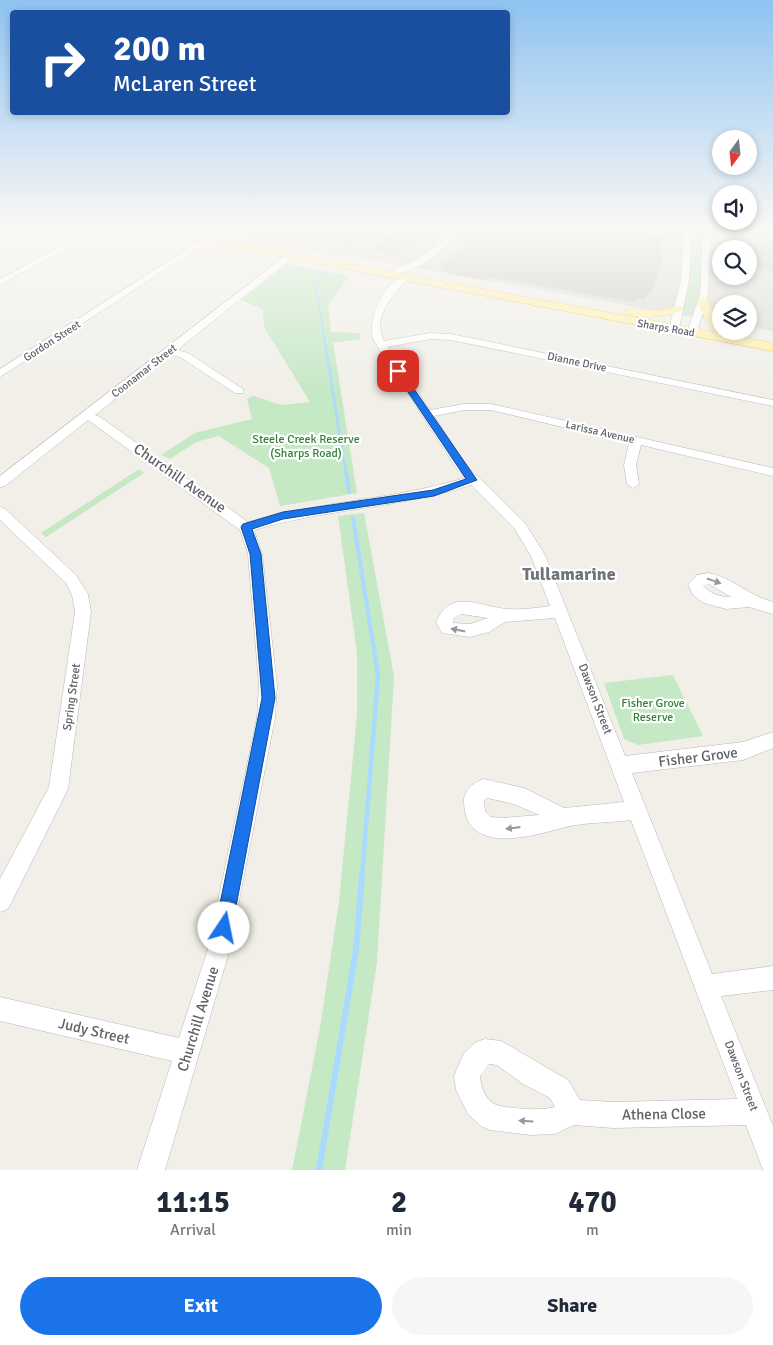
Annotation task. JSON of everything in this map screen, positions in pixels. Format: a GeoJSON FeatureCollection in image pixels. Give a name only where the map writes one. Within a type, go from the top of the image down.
{"type":"FeatureCollection","features":[{"type":"Feature","properties":{"kind":"main road","name":"Sharps Road"},"geometry":{"type":"LineString","coordinates":[[452,285],[694,329],[773,347]]}},
{"type":"Feature","properties":{"kind":"main road","name":"Sharps Road"},"geometry":{"type":"LineString","coordinates":[[470,285],[623,312],[675,326]]}},
{"type":"Feature","properties":{"kind":"main road"},"geometry":{"type":"LineString","coordinates":[[703,301],[712,319]]}},
{"type":"Feature","properties":{"kind":"main road"},"geometry":{"type":"LineString","coordinates":[[623,312],[663,312],[679,309]]}},
{"type":"Feature","properties":{"kind":"main road","name":"Sharps Road"},"geometry":{"type":"LineString","coordinates":[[694,329],[712,329]]}},
{"type":"Feature","properties":{"kind":"main road"},"geometry":{"type":"LineString","coordinates":[[757,336],[773,339]]}},
{"type":"Feature","properties":{"kind":"street","name":"Gordon Street"},"geometry":{"type":"LineString","coordinates":[[0,374],[138,285]]}},
{"type":"Feature","properties":{"kind":"street","name":"Coonamar Street"},"geometry":{"type":"LineString","coordinates":[[0,483],[254,285]]}},
{"type":"Feature","properties":{"kind":"street","name":"Dawson Street"},"geometry":{"type":"LineString","coordinates":[[394,285],[378,308],[375,324],[381,345],[472,480],[520,526],[530,539],[707,986],[773,1160]]}},
{"type":"Feature","properties":{"kind":"street"},"geometry":{"type":"LineString","coordinates":[[675,326],[684,285]]}},
{"type":"Feature","properties":{"kind":"street"},"geometry":{"type":"LineString","coordinates":[[694,329],[703,301],[705,285]]}},
{"type":"Feature","properties":{"kind":"street","name":"Dianne Drive"},"geometry":{"type":"LineString","coordinates":[[381,345],[430,336],[452,337],[773,403]]}},
{"type":"Feature","properties":{"kind":"street"},"geometry":{"type":"LineString","coordinates":[[169,351],[184,355],[239,391]]}},
{"type":"Feature","properties":{"kind":"street","name":"Larissa Avenue"},"geometry":{"type":"LineString","coordinates":[[427,414],[464,407],[491,406],[773,472]]}},
{"type":"Feature","properties":{"kind":"street","name":"Churchill Avenue"},"geometry":{"type":"LineString","coordinates":[[86,416],[96,419],[246,527],[255,554],[269,698],[218,952],[151,1170]]}},
{"type":"Feature","properties":{"kind":"street"},"geometry":{"type":"LineString","coordinates":[[632,484],[630,465],[636,440]]}},
{"type":"Feature","properties":{"kind":"street"},"geometry":{"type":"LineString","coordinates":[[246,527],[283,515],[434,493],[472,480]]}},
{"type":"Feature","properties":{"kind":"street","name":"Spring Street"},"geometry":{"type":"LineString","coordinates":[[0,512],[71,579],[80,594],[84,612],[58,789],[0,902]]}},
{"type":"Feature","properties":{"kind":"street"},"geometry":{"type":"LineString","coordinates":[[748,601],[773,608]]}},
{"type":"Feature","properties":{"kind":"street"},"geometry":{"type":"LineString","coordinates":[[502,615],[560,611]]}},
{"type":"Feature","properties":{"kind":"street","name":"Fisher Grove"},"geometry":{"type":"LineString","coordinates":[[620,766],[743,751],[773,740]]}},
{"type":"Feature","properties":{"kind":"street"},"geometry":{"type":"LineString","coordinates":[[561,818],[637,810]]}},
{"type":"Feature","properties":{"kind":"street"},"geometry":{"type":"LineString","coordinates":[[707,986],[773,978]]}},
{"type":"Feature","properties":{"kind":"street","name":"Judy Street"},"geometry":{"type":"LineString","coordinates":[[0,1009],[188,1052]]}},
{"type":"Feature","properties":{"kind":"street","name":"Athena Close"},"geometry":{"type":"LineString","coordinates":[[573,1112],[614,1115],[755,1112]]}},
{"type":"Feature","properties":{"kind":"shaded area"},"geometry":{"type":"Polygon","coordinates":[[[511,285],[773,285],[773,331],[757,328],[757,295],[712,295],[712,320],[511,285]]]}},
{"type":"Feature","properties":{"kind":"green space","name":"Steele Creek Reserve (Sharps Road)"},"geometry":{"type":"Polygon","coordinates":[[[261,285],[343,285],[328,305],[331,332],[359,333],[361,339],[333,343],[357,493],[280,506],[269,468],[219,436],[196,442],[170,459],[161,455],[195,433],[252,419],[247,399],[253,396],[281,405],[310,402],[264,327],[263,309],[241,300],[261,285]]]}},
{"type":"Feature","properties":{"kind":"green space"},"geometry":{"type":"Polygon","coordinates":[[[689,285],[701,285],[696,317],[682,314],[689,285]]]}},
{"type":"Feature","properties":{"kind":"green space"},"geometry":{"type":"Polygon","coordinates":[[[139,469],[144,473],[46,537],[41,533],[139,469]]]}},
{"type":"Feature","properties":{"kind":"green space"},"geometry":{"type":"Polygon","coordinates":[[[364,513],[394,676],[377,962],[345,1170],[292,1170],[320,1028],[339,902],[357,715],[357,653],[338,516],[364,513]]]}},
{"type":"Feature","properties":{"kind":"green space","name":"Fisher Grove Reserve"},"geometry":{"type":"Polygon","coordinates":[[[673,675],[703,736],[638,745],[624,739],[604,683],[673,675]]]}},
{"type":"Feature","properties":{"kind":"building"},"geometry":{"type":"Polygon","coordinates":[[[533,285],[654,285],[651,294],[648,293],[645,299],[637,298],[635,302],[533,285]]]}},
{"type":"Feature","properties":{"kind":"waterway"},"geometry":{"type":"LineString","coordinates":[[316,285],[324,337]]}},
{"type":"Feature","properties":{"kind":"waterway"},"geometry":{"type":"LineString","coordinates":[[324,336],[346,474]]}},
{"type":"Feature","properties":{"kind":"waterway"},"geometry":{"type":"LineString","coordinates":[[346,472],[349,492]]}},
{"type":"Feature","properties":{"kind":"waterway"},"geometry":{"type":"LineString","coordinates":[[353,518],[374,650]]}},
{"type":"Feature","properties":{"kind":"waterway"},"geometry":{"type":"LineString","coordinates":[[362,877],[378,675],[374,649]]}},
{"type":"Feature","properties":{"kind":"waterway"},"geometry":{"type":"LineString","coordinates":[[319,1170],[356,950],[362,876]]}},
{"type":"Feature","properties":{"kind":"district","name":"Tullamarine"},"geometry":{"type":"Point","coordinates":[569,574]}},
{"type":"Feature","properties":{"kind":"route"},"geometry":{"type":"LineString","coordinates":[[224,928],[269,698],[255,554],[251,535],[246,527],[283,515],[434,493],[472,480],[462,468],[398,371]]}}]}
